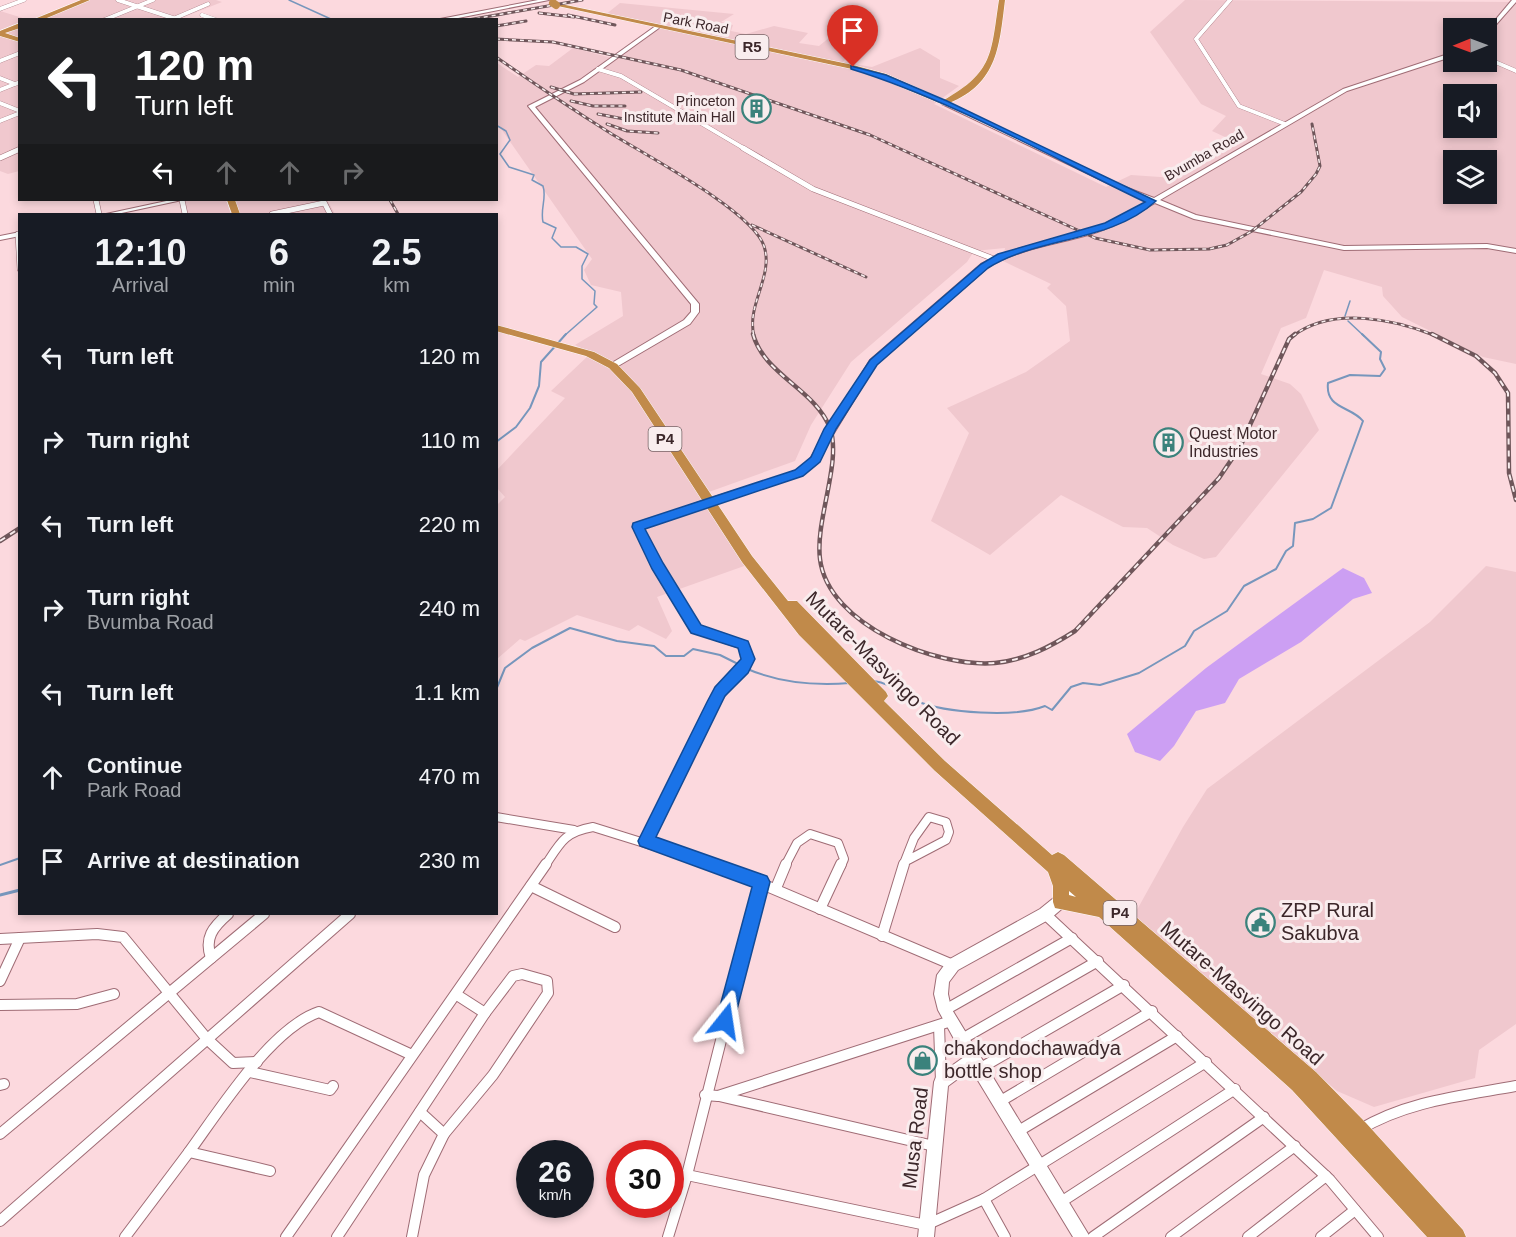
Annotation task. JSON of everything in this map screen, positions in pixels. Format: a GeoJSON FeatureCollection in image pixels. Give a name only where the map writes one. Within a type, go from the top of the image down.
{"type":"FeatureCollection","features":[{"type":"Feature","properties":{"kind":"highway"},"geometry":{"type":"LineString","coordinates":[[40,18],[87,0]]}},
{"type":"Feature","properties":{"kind":"highway"},"geometry":{"type":"LineString","coordinates":[[944,103],[974,86],[991,65],[1002,0]]}},
{"type":"Feature","properties":{"kind":"highway","name":"Park Road"},"geometry":{"type":"LineString","coordinates":[[550,2],[657,27],[853,67],[883,76],[944,103]]}},
{"type":"Feature","properties":{"kind":"highway"},"geometry":{"type":"LineString","coordinates":[[0,34],[18,27]]}},
{"type":"Feature","properties":{"kind":"highway"},"geometry":{"type":"LineString","coordinates":[[0,34],[18,40]]}},
{"type":"Feature","properties":{"kind":"highway","name":"P4"},"geometry":{"type":"LineString","coordinates":[[498,330],[590,354],[613,366],[636,390],[708,502]]}},
{"type":"Feature","properties":{"kind":"highway","name":"Mutare-Masvingo Road"},"geometry":{"type":"LineString","coordinates":[[708,502],[747,559],[804,631],[888,716],[1055,870],[1080,885],[1102,910],[1355,1133],[1441,1237]]}},
{"type":"Feature","properties":{"kind":"highway","name":"Mutare-Masvingo Road"},"geometry":{"type":"LineString","coordinates":[[777,596],[795,607],[947,762],[1080,885],[1278,1051],[1456,1237]]}},
{"type":"Feature","properties":{"kind":"highway"},"geometry":{"type":"LineString","coordinates":[[1055,870],[1061,886],[1061,902],[1102,910]]}},
{"type":"Feature","properties":{"kind":"street"},"geometry":{"type":"LineString","coordinates":[[13,0],[22,1]]}},
{"type":"Feature","properties":{"kind":"street"},"geometry":{"type":"LineString","coordinates":[[118,0],[172,15],[174,18]]}},
{"type":"Feature","properties":{"kind":"street"},"geometry":{"type":"LineString","coordinates":[[109,18],[153,0]]}},
{"type":"Feature","properties":{"kind":"street"},"geometry":{"type":"LineString","coordinates":[[177,18],[208,4],[200,0]]}},
{"type":"Feature","properties":{"kind":"street"},"geometry":{"type":"LineString","coordinates":[[1230,0],[1196,39],[1239,106],[1285,124]]}},
{"type":"Feature","properties":{"kind":"street"},"geometry":{"type":"LineString","coordinates":[[1497,22],[1515,0]]}},
{"type":"Feature","properties":{"kind":"street"},"geometry":{"type":"LineString","coordinates":[[0,9],[22,1]]}},
{"type":"Feature","properties":{"kind":"street"},"geometry":{"type":"LineString","coordinates":[[450,18],[550,2]]}},
{"type":"Feature","properties":{"kind":"street"},"geometry":{"type":"LineString","coordinates":[[202,15],[210,18]]}},
{"type":"Feature","properties":{"kind":"street"},"geometry":{"type":"LineString","coordinates":[[613,366],[687,322],[696,308],[693,300],[532,109],[534,102],[566,91],[657,27]]}},
{"type":"Feature","properties":{"kind":"street"},"geometry":{"type":"LineString","coordinates":[[0,61],[18,54]]}},
{"type":"Feature","properties":{"kind":"street","name":"Bvumba Road"},"geometry":{"type":"LineString","coordinates":[[646,841],[716,699],[730,680],[743,669],[748,659],[743,645],[696,629],[657,566],[638,527],[799,473],[811,464],[873,362],[994,259],[1098,229],[1121,220],[1285,124],[1361,83],[1443,57]]}},
{"type":"Feature","properties":{"kind":"street"},"geometry":{"type":"LineString","coordinates":[[1497,63],[1516,71]]}},
{"type":"Feature","properties":{"kind":"street"},"geometry":{"type":"LineString","coordinates":[[598,69],[621,76],[813,189],[994,259]]}},
{"type":"Feature","properties":{"kind":"street"},"geometry":{"type":"LineString","coordinates":[[0,78],[18,84]]}},
{"type":"Feature","properties":{"kind":"street"},"geometry":{"type":"LineString","coordinates":[[0,90],[18,84]]}},
{"type":"Feature","properties":{"kind":"street"},"geometry":{"type":"LineString","coordinates":[[944,103],[1152,201],[1194,217],[1334,247],[1386,249],[1487,246],[1516,250]]}},
{"type":"Feature","properties":{"kind":"street"},"geometry":{"type":"LineString","coordinates":[[0,104],[18,111]]}},
{"type":"Feature","properties":{"kind":"street"},"geometry":{"type":"LineString","coordinates":[[0,121],[18,113]]}},
{"type":"Feature","properties":{"kind":"street"},"geometry":{"type":"LineString","coordinates":[[0,158],[18,150]]}},
{"type":"Feature","properties":{"kind":"street"},"geometry":{"type":"LineString","coordinates":[[114,213],[175,201]]}},
{"type":"Feature","properties":{"kind":"street"},"geometry":{"type":"LineString","coordinates":[[276,213],[324,201]]}},
{"type":"Feature","properties":{"kind":"street"},"geometry":{"type":"LineString","coordinates":[[1,238],[18,234]]}},
{"type":"Feature","properties":{"kind":"street"},"geometry":{"type":"LineString","coordinates":[[498,817],[574,830],[593,827],[646,841],[776,888],[953,965]]}},
{"type":"Feature","properties":{"kind":"street"},"geometry":{"type":"LineString","coordinates":[[882,936],[908,848],[924,821],[929,817],[937,817],[946,822],[949,832],[946,840],[906,861]]}},
{"type":"Feature","properties":{"kind":"street"},"geometry":{"type":"LineString","coordinates":[[286,1237],[411,1055],[457,995],[564,838],[574,830]]}},
{"type":"Feature","properties":{"kind":"street"},"geometry":{"type":"LineString","coordinates":[[776,888],[799,838],[807,834],[822,836],[838,843],[844,859],[820,909]]}},
{"type":"Feature","properties":{"kind":"street"},"geometry":{"type":"LineString","coordinates":[[668,1237],[687,1175],[705,1095],[761,882]]}},
{"type":"Feature","properties":{"kind":"street"},"geometry":{"type":"LineString","coordinates":[[941,1082],[945,1019],[941,994],[942,980],[953,965],[1045,914],[1080,885]]}},
{"type":"Feature","properties":{"kind":"street"},"geometry":{"type":"LineString","coordinates":[[531,886],[615,927]]}},
{"type":"Feature","properties":{"kind":"street"},"geometry":{"type":"LineString","coordinates":[[1045,914],[1152,1011],[1326,1176],[1378,1237]]}},
{"type":"Feature","properties":{"kind":"street"},"geometry":{"type":"LineString","coordinates":[[211,958],[206,947],[210,928],[227,915]]}},
{"type":"Feature","properties":{"kind":"street"},"geometry":{"type":"LineString","coordinates":[[0,1134],[263,915]]}},
{"type":"Feature","properties":{"kind":"street"},"geometry":{"type":"LineString","coordinates":[[0,1221],[349,915]]}},
{"type":"Feature","properties":{"kind":"street"},"geometry":{"type":"LineString","coordinates":[[0,939],[97,934],[123,938],[207,1039],[233,1062],[257,1062]]}},
{"type":"Feature","properties":{"kind":"street"},"geometry":{"type":"LineString","coordinates":[[0,981],[20,938]]}},
{"type":"Feature","properties":{"kind":"street"},"geometry":{"type":"LineString","coordinates":[[718,1096],[945,1019],[1072,938]]}},
{"type":"Feature","properties":{"kind":"street"},"geometry":{"type":"LineString","coordinates":[[962,1039],[1098,961]]}},
{"type":"Feature","properties":{"kind":"street"},"geometry":{"type":"LineString","coordinates":[[337,1237],[484,1013],[515,974],[549,982],[548,993],[493,1075],[444,1134],[424,1175],[412,1237]]}},
{"type":"Feature","properties":{"kind":"street"},"geometry":{"type":"LineString","coordinates":[[976,1064],[1124,985]]}},
{"type":"Feature","properties":{"kind":"street"},"geometry":{"type":"LineString","coordinates":[[0,1005],[77,1004],[114,994]]}},
{"type":"Feature","properties":{"kind":"street"},"geometry":{"type":"LineString","coordinates":[[457,995],[484,1013]]}},
{"type":"Feature","properties":{"kind":"street"},"geometry":{"type":"LineString","coordinates":[[999,1102],[1152,1011]]}},
{"type":"Feature","properties":{"kind":"street"},"geometry":{"type":"LineString","coordinates":[[125,1237],[257,1062],[297,1022],[313,1012],[319,1012],[411,1055]]}},
{"type":"Feature","properties":{"kind":"street"},"geometry":{"type":"LineString","coordinates":[[945,1019],[962,1039],[1082,1237]]}},
{"type":"Feature","properties":{"kind":"street"},"geometry":{"type":"LineString","coordinates":[[1017,1132],[1177,1036]]}},
{"type":"Feature","properties":{"kind":"street"},"geometry":{"type":"LineString","coordinates":[[687,1175],[926,1231],[1038,1167],[1206,1062]]}},
{"type":"Feature","properties":{"kind":"street","name":"Musa Road"},"geometry":{"type":"LineString","coordinates":[[926,1231],[941,1082],[976,1064]]}},
{"type":"Feature","properties":{"kind":"street"},"geometry":{"type":"LineString","coordinates":[[250,1072],[330,1090],[333,1086]]}},
{"type":"Feature","properties":{"kind":"street"},"geometry":{"type":"LineString","coordinates":[[1355,1133],[1378,1116],[1399,1109],[1516,1086]]}},
{"type":"Feature","properties":{"kind":"street"},"geometry":{"type":"LineString","coordinates":[[1062,1202],[1235,1089]]}},
{"type":"Feature","properties":{"kind":"street"},"geometry":{"type":"LineString","coordinates":[[705,1095],[718,1096],[934,1146]]}},
{"type":"Feature","properties":{"kind":"street"},"geometry":{"type":"LineString","coordinates":[[420,1112],[444,1134]]}},
{"type":"Feature","properties":{"kind":"street"},"geometry":{"type":"LineString","coordinates":[[1093,1237],[1264,1116]]}},
{"type":"Feature","properties":{"kind":"street"},"geometry":{"type":"LineString","coordinates":[[1171,1237],[1295,1146]]}},
{"type":"Feature","properties":{"kind":"street"},"geometry":{"type":"LineString","coordinates":[[189,1152],[270,1171]]}},
{"type":"Feature","properties":{"kind":"street"},"geometry":{"type":"LineString","coordinates":[[1248,1237],[1326,1176]]}},
{"type":"Feature","properties":{"kind":"street"},"geometry":{"type":"LineString","coordinates":[[984,1199],[1005,1237]]}},
{"type":"Feature","properties":{"kind":"street"},"geometry":{"type":"LineString","coordinates":[[1321,1237],[1355,1210]]}},
{"type":"Feature","properties":{"kind":"shaded area"},"geometry":{"type":"Polygon","coordinates":[[[85,0],[216,0],[222,2],[182,18],[39,18],[85,0]]]}},
{"type":"Feature","properties":{"kind":"shaded area"},"geometry":{"type":"Polygon","coordinates":[[[1185,0],[1516,2],[1516,364],[1483,357],[1402,317],[1383,296],[1382,287],[1324,270],[1306,318],[1281,328],[1261,374],[1290,384],[1301,394],[1319,430],[1216,557],[1204,559],[1173,545],[1147,528],[1123,527],[1061,495],[990,555],[931,521],[969,433],[947,408],[1026,372],[1070,341],[1066,306],[1047,288],[1051,284],[1003,261],[1005,248],[974,251],[967,262],[851,362],[811,425],[795,461],[706,493],[747,565],[657,597],[672,631],[666,639],[638,625],[629,631],[577,615],[525,641],[520,639],[498,658],[498,504],[505,497],[498,489],[498,469],[565,398],[551,391],[591,353],[575,345],[623,316],[621,292],[591,285],[584,270],[592,259],[498,124],[498,64],[518,77],[536,65],[549,66],[573,48],[612,58],[656,27],[605,15],[620,3],[734,14],[721,22],[733,25],[731,31],[746,34],[774,26],[808,33],[799,43],[819,46],[835,33],[864,37],[843,62],[872,67],[920,48],[940,60],[940,78],[959,86],[934,104],[1106,187],[1131,175],[1175,178],[1238,143],[1212,131],[1226,116],[1201,104],[1150,32],[1185,0]]]}},
{"type":"Feature","properties":{"kind":"shaded area"},"geometry":{"type":"Polygon","coordinates":[[[0,11],[23,18],[18,18],[18,171],[8,174],[0,171],[0,11]]]}},
{"type":"Feature","properties":{"kind":"shaded area"},"geometry":{"type":"Polygon","coordinates":[[[181,201],[328,201],[334,213],[184,213],[181,201]]]}},
{"type":"Feature","properties":{"kind":"shaded area"},"geometry":{"type":"Polygon","coordinates":[[[1486,566],[1516,572],[1516,1024],[1479,1050],[1475,1078],[1374,1107],[1337,1091],[1133,917],[1207,789],[1430,622],[1486,566]]]}},
{"type":"Feature","properties":{"kind":"shaded area"},"geometry":{"type":"Polygon","coordinates":[[[1343,568],[1364,578],[1372,593],[1353,599],[1301,642],[1239,679],[1225,703],[1196,711],[1174,746],[1160,761],[1135,752],[1127,734],[1206,668],[1343,568]]]}},
{"type":"Feature","properties":{"kind":"waterway"},"geometry":{"type":"LineString","coordinates":[[289,0],[329,18]]}},
{"type":"Feature","properties":{"kind":"waterway"},"geometry":{"type":"LineString","coordinates":[[498,126],[506,131],[510,140],[500,154],[509,167],[534,175],[532,180],[543,186],[543,222],[556,228],[552,238],[561,247],[576,247],[588,254],[582,266],[582,279],[595,291],[594,304],[597,307],[565,335]]}},
{"type":"Feature","properties":{"kind":"waterway"},"geometry":{"type":"LineString","coordinates":[[1345,316],[1350,301]]}},
{"type":"Feature","properties":{"kind":"waterway"},"geometry":{"type":"LineString","coordinates":[[1348,321],[1364,336]]}},
{"type":"Feature","properties":{"kind":"waterway"},"geometry":{"type":"LineString","coordinates":[[874,681],[886,684],[916,701],[945,709],[999,713],[1032,710],[1045,706],[1052,710],[1071,687],[1083,683],[1100,685],[1139,673],[1185,646],[1194,631],[1227,611],[1244,586],[1276,569],[1286,551],[1293,546],[1295,523],[1313,519],[1331,508],[1363,421],[1331,398],[1328,383],[1350,375],[1380,376],[1385,369],[1380,359],[1381,352],[1362,334]]}},
{"type":"Feature","properties":{"kind":"waterway"},"geometry":{"type":"LineString","coordinates":[[498,440],[516,427],[530,408],[539,386],[541,362],[565,335]]}},
{"type":"Feature","properties":{"kind":"waterway"},"geometry":{"type":"LineString","coordinates":[[498,685],[505,668],[532,648],[570,628],[617,641],[654,646],[666,656],[684,656],[693,649],[720,655],[740,665]]}},
{"type":"Feature","properties":{"kind":"waterway"},"geometry":{"type":"LineString","coordinates":[[745,668],[796,682],[850,683]]}},
{"type":"Feature","properties":{"kind":"waterway"},"geometry":{"type":"LineString","coordinates":[[0,865],[18,859]]}},
{"type":"Feature","properties":{"kind":"waterway"},"geometry":{"type":"LineString","coordinates":[[0,895],[18,890]]}},
{"type":"Feature","properties":{"kind":"railway"},"geometry":{"type":"LineString","coordinates":[[479,18],[582,0]]}},
{"type":"Feature","properties":{"kind":"railway"},"geometry":{"type":"LineString","coordinates":[[539,13],[574,17]]}},
{"type":"Feature","properties":{"kind":"railway"},"geometry":{"type":"LineString","coordinates":[[568,15],[615,25]]}},
{"type":"Feature","properties":{"kind":"railway"},"geometry":{"type":"LineString","coordinates":[[498,26],[526,21]]}},
{"type":"Feature","properties":{"kind":"railway"},"geometry":{"type":"LineString","coordinates":[[498,39],[553,42],[681,70],[870,135],[1095,238],[1150,250],[1209,249],[1227,245],[1252,231],[1301,192],[1316,174],[1320,166],[1312,124]]}},
{"type":"Feature","properties":{"kind":"railway"},"geometry":{"type":"LineString","coordinates":[[498,58],[593,122],[694,183],[739,216],[755,232],[764,246],[766,268],[754,313],[754,336]]}},
{"type":"Feature","properties":{"kind":"railway"},"geometry":{"type":"LineString","coordinates":[[551,87],[574,94],[641,92]]}},
{"type":"Feature","properties":{"kind":"railway"},"geometry":{"type":"LineString","coordinates":[[571,101],[593,106],[625,106]]}},
{"type":"Feature","properties":{"kind":"railway"},"geometry":{"type":"LineString","coordinates":[[598,114],[624,119]]}},
{"type":"Feature","properties":{"kind":"railway"},"geometry":{"type":"LineString","coordinates":[[607,124],[627,131],[658,133]]}},
{"type":"Feature","properties":{"kind":"railway"},"geometry":{"type":"LineString","coordinates":[[391,201],[397,213]]}},
{"type":"Feature","properties":{"kind":"railway"},"geometry":{"type":"LineString","coordinates":[[752,225],[866,277]]}},
{"type":"Feature","properties":{"kind":"railway"},"geometry":{"type":"LineString","coordinates":[[1293,336],[1309,327],[1344,318],[1383,321],[1436,336]]}},
{"type":"Feature","properties":{"kind":"railway"},"geometry":{"type":"LineString","coordinates":[[753,334],[768,360],[813,403],[823,414],[830,428],[833,457],[819,544],[820,559],[827,583],[843,604],[864,623],[889,638],[917,650],[971,663],[995,663],[1017,659],[1037,652],[1075,631],[1219,478],[1240,447],[1289,339],[1295,334]]}},
{"type":"Feature","properties":{"kind":"railway"},"geometry":{"type":"LineString","coordinates":[[1432,334],[1436,336]]}},
{"type":"Feature","properties":{"kind":"railway"},"geometry":{"type":"LineString","coordinates":[[1436,336],[1476,356],[1495,373],[1508,393],[1509,473],[1516,500]]}},
{"type":"Feature","properties":{"kind":"railway"},"geometry":{"type":"LineString","coordinates":[[0,541],[18,529]]}},
{"type":"Feature","properties":{"kind":"place","name":"Princeton Institute Main Hall"},"geometry":{"type":"Point","coordinates":[756,109]}},
{"type":"Feature","properties":{"kind":"place","name":"Quest Motor Industries"},"geometry":{"type":"Point","coordinates":[1168,442]}},
{"type":"Feature","properties":{"kind":"place","name":"ZRP Rural Sakubva"},"geometry":{"type":"Point","coordinates":[1260,922]}},
{"type":"Feature","properties":{"kind":"place","name":"chakondochawadya bottle shop"},"geometry":{"type":"Point","coordinates":[923,1060]}},
{"type":"Feature","properties":{"kind":"route"},"geometry":{"type":"LineString","coordinates":[[725,1021],[761,882],[702,859],[646,841],[712,706],[720,692],[743,669],[748,659],[743,645],[696,629],[657,566],[638,527],[799,473],[816,459],[830,429],[873,362],[984,266],[1012,252],[1087,233],[1108,225],[1152,201],[944,103],[883,76],[853,67]]}}]}
